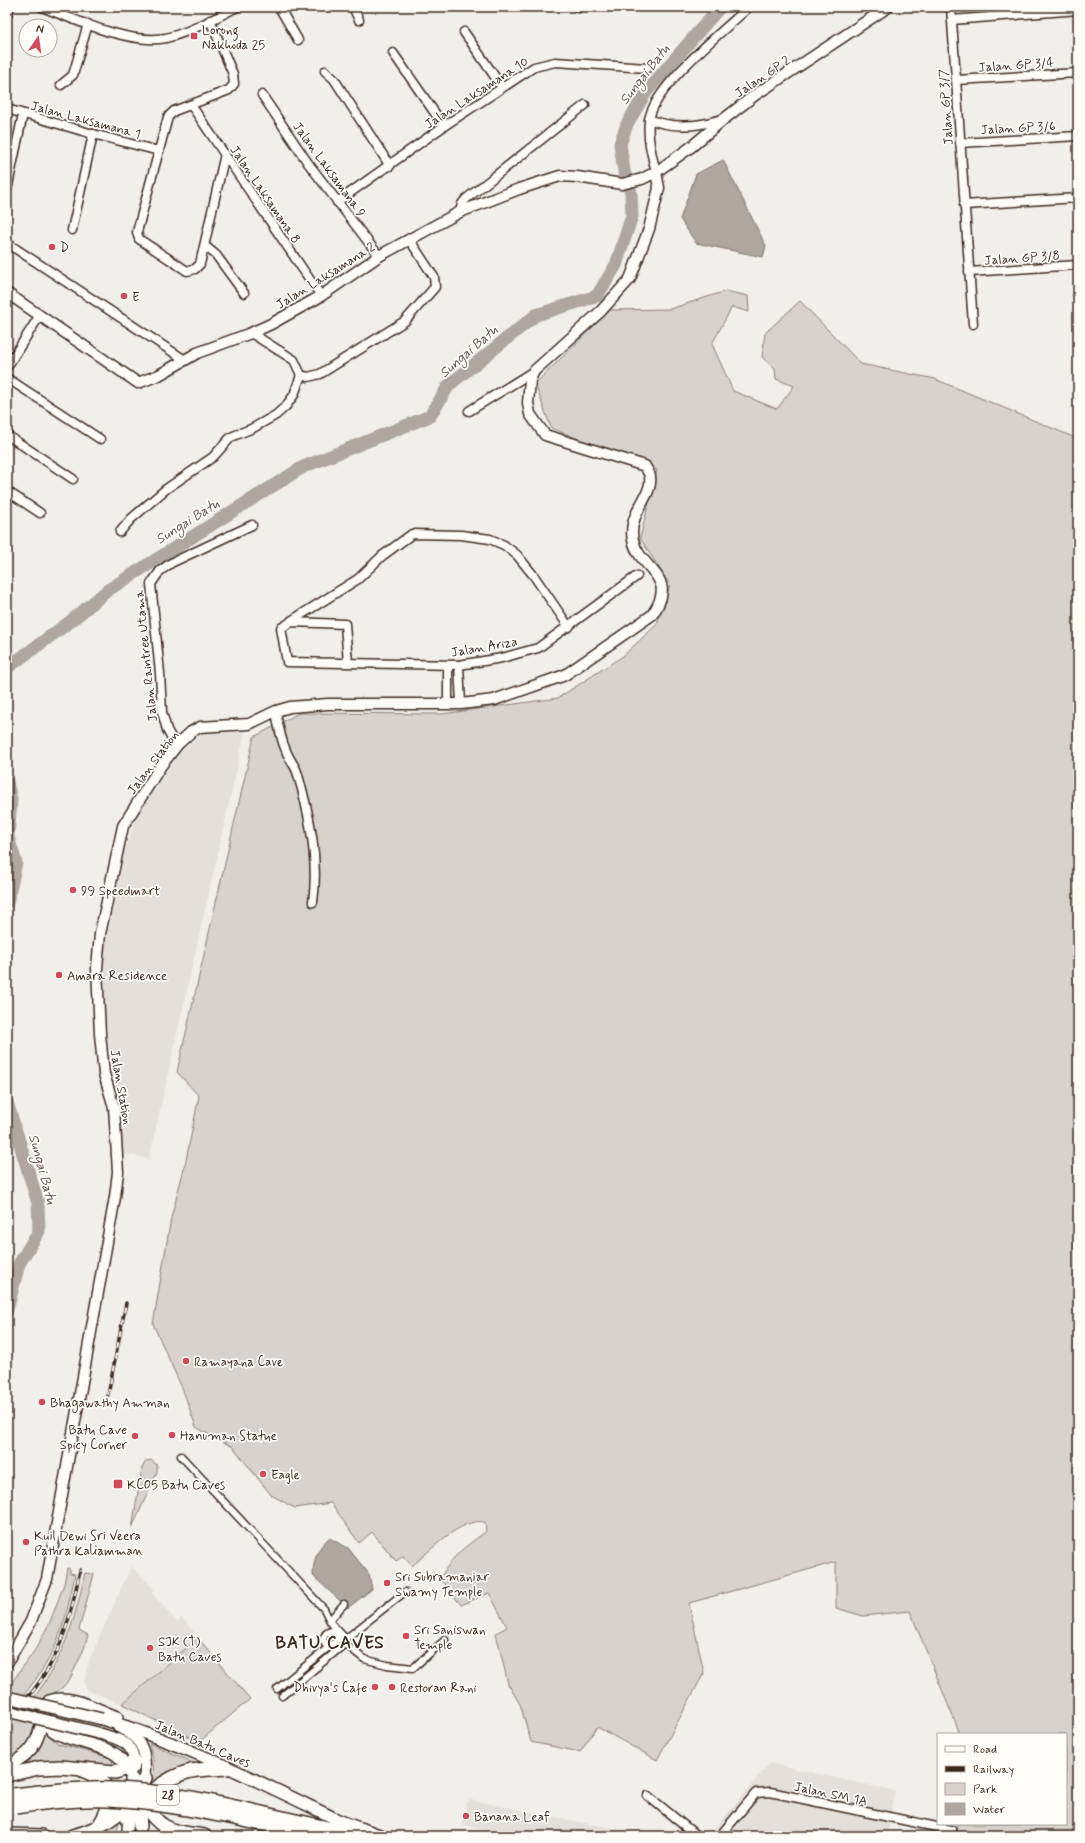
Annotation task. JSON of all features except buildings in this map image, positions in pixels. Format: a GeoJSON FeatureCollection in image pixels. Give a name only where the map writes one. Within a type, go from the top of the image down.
{"type":"FeatureCollection","features":[{"type":"Feature","properties":{"kind":"highway"},"geometry":{"type":"LineString","coordinates":[[7,1775],[40,1768],[61,1767],[116,1772],[130,1764]]}},
{"type":"Feature","properties":{"kind":"highway"},"geometry":{"type":"LineString","coordinates":[[72,1836],[83,1834],[98,1828],[168,1780],[191,1771],[228,1768]]}},
{"type":"Feature","properties":{"kind":"highway"},"geometry":{"type":"LineString","coordinates":[[78,1769],[118,1785],[135,1804],[164,1826],[181,1832],[204,1836]]}},
{"type":"Feature","properties":{"kind":"highway"},"geometry":{"type":"LineString","coordinates":[[94,1775],[107,1788],[110,1794],[109,1806],[98,1828]]}},
{"type":"Feature","properties":{"kind":"highway"},"geometry":{"type":"LineString","coordinates":[[139,1779],[135,1804],[140,1831]]}},
{"type":"Feature","properties":{"kind":"highway"},"geometry":{"type":"LineString","coordinates":[[161,1786],[158,1801],[161,1811],[172,1826],[181,1832]]}},
{"type":"Feature","properties":{"kind":"highway","name":"28"},"geometry":{"type":"LineString","coordinates":[[11,1802],[64,1790],[105,1789],[139,1791],[185,1797],[317,1831],[362,1836]]}},
{"type":"Feature","properties":{"kind":"highway"},"geometry":{"type":"LineString","coordinates":[[7,1835],[42,1836]]}},
{"type":"Feature","properties":{"kind":"main road","name":"Jalan Batu Caves"},"geometry":{"type":"LineString","coordinates":[[7,1697],[102,1719],[137,1730],[228,1768],[312,1806],[338,1820],[382,1836]]}},
{"type":"Feature","properties":{"kind":"main road"},"geometry":{"type":"LineString","coordinates":[[7,1770],[10,1765],[28,1752],[37,1739],[49,1701],[63,1699],[73,1701],[138,1725],[168,1738],[199,1756]]}},
{"type":"Feature","properties":{"kind":"main road"},"geometry":{"type":"LineString","coordinates":[[7,1711],[98,1733]]}},
{"type":"Feature","properties":{"kind":"main road"},"geometry":{"type":"LineString","coordinates":[[44,1713],[45,1722],[53,1732],[113,1752],[130,1764],[139,1779]]}},
{"type":"Feature","properties":{"kind":"street"},"geometry":{"type":"LineString","coordinates":[[7,15],[10,7]]}},
{"type":"Feature","properties":{"kind":"street"},"geometry":{"type":"LineString","coordinates":[[42,7],[88,24],[135,38],[156,39],[174,36],[237,7]]}},
{"type":"Feature","properties":{"kind":"street"},"geometry":{"type":"LineString","coordinates":[[279,7],[298,40]]}},
{"type":"Feature","properties":{"kind":"street"},"geometry":{"type":"LineString","coordinates":[[353,7],[358,20]]}},
{"type":"Feature","properties":{"kind":"street"},"geometry":{"type":"LineString","coordinates":[[469,411],[534,371],[601,311],[630,279],[649,229],[659,188],[648,135],[648,119],[655,102],[669,82],[749,7]]}},
{"type":"Feature","properties":{"kind":"street","name":"Jalan GP 2"},"geometry":{"type":"LineString","coordinates":[[642,179],[656,172],[691,147],[755,95],[888,7]]}},
{"type":"Feature","properties":{"kind":"street","name":"Jalan GP 3/7"},"geometry":{"type":"LineString","coordinates":[[951,7],[968,272],[974,324]]}},
{"type":"Feature","properties":{"kind":"street"},"geometry":{"type":"LineString","coordinates":[[952,20],[1078,10]]}},
{"type":"Feature","properties":{"kind":"street"},"geometry":{"type":"LineString","coordinates":[[210,20],[233,74],[234,84],[229,90],[174,111],[168,117],[137,232],[140,239],[186,271],[195,269],[200,264],[225,154]]}},
{"type":"Feature","properties":{"kind":"street"},"geometry":{"type":"LineString","coordinates":[[61,85],[73,75],[88,24]]}},
{"type":"Feature","properties":{"kind":"street"},"geometry":{"type":"LineString","coordinates":[[464,32],[502,87]]}},
{"type":"Feature","properties":{"kind":"street"},"geometry":{"type":"LineString","coordinates":[[394,53],[444,126]]}},
{"type":"Feature","properties":{"kind":"street","name":"Jalan Laksamana 10"},"geometry":{"type":"LineString","coordinates":[[338,202],[444,126],[534,67],[555,62],[647,68]]}},
{"type":"Feature","properties":{"kind":"street"},"geometry":{"type":"LineString","coordinates":[[325,71],[334,79],[390,166]]}},
{"type":"Feature","properties":{"kind":"street","name":"Jalan GP 3/4"},"geometry":{"type":"LineString","coordinates":[[956,80],[1078,73]]}},
{"type":"Feature","properties":{"kind":"street","name":"Jalan Laksamana 9"},"geometry":{"type":"LineString","coordinates":[[262,95],[308,163],[380,256]]}},
{"type":"Feature","properties":{"kind":"street","name":"Jalan Laksamana 8"},"geometry":{"type":"LineString","coordinates":[[191,105],[321,296]]}},
{"type":"Feature","properties":{"kind":"street"},"geometry":{"type":"LineString","coordinates":[[460,212],[462,204],[466,199],[585,105]]}},
{"type":"Feature","properties":{"kind":"street","name":"Jalan Laksamana 1"},"geometry":{"type":"LineString","coordinates":[[7,109],[159,151]]}},
{"type":"Feature","properties":{"kind":"street"},"geometry":{"type":"LineString","coordinates":[[7,190],[23,114]]}},
{"type":"Feature","properties":{"kind":"street"},"geometry":{"type":"LineString","coordinates":[[648,119],[662,125],[694,127],[724,119]]}},
{"type":"Feature","properties":{"kind":"street"},"geometry":{"type":"LineString","coordinates":[[72,230],[93,134]]}},
{"type":"Feature","properties":{"kind":"street","name":"Jalan GP 3/6"},"geometry":{"type":"LineString","coordinates":[[960,143],[1078,136]]}},
{"type":"Feature","properties":{"kind":"street","name":"Jalan Laksamana 2"},"geometry":{"type":"LineString","coordinates":[[7,293],[138,383],[159,375],[197,353],[251,333],[321,296],[380,256],[460,212],[519,189],[560,176],[622,184],[642,179]]}},
{"type":"Feature","properties":{"kind":"street"},"geometry":{"type":"LineString","coordinates":[[964,205],[1078,198]]}},
{"type":"Feature","properties":{"kind":"street"},"geometry":{"type":"LineString","coordinates":[[301,376],[308,377],[320,374],[399,325],[416,310],[432,291],[435,287],[434,277],[409,239]]}},
{"type":"Feature","properties":{"kind":"street"},"geometry":{"type":"LineString","coordinates":[[7,243],[185,360]]}},
{"type":"Feature","properties":{"kind":"street"},"geometry":{"type":"LineString","coordinates":[[205,246],[216,255],[244,293]]}},
{"type":"Feature","properties":{"kind":"street","name":"Jalan GP 3/8"},"geometry":{"type":"LineString","coordinates":[[968,272],[1078,265]]}},
{"type":"Feature","properties":{"kind":"street"},"geometry":{"type":"LineString","coordinates":[[7,367],[40,315]]}},
{"type":"Feature","properties":{"kind":"street"},"geometry":{"type":"LineString","coordinates":[[120,532],[131,519],[166,489],[213,457],[231,437],[253,428],[276,415],[286,406],[294,395],[301,376],[294,360],[251,333]]}},
{"type":"Feature","properties":{"kind":"street"},"geometry":{"type":"LineString","coordinates":[[459,665],[461,704],[494,700],[565,675],[652,616],[658,608],[661,597],[662,586],[658,577],[633,542],[631,531],[634,516],[648,488],[650,476],[644,466],[545,435],[530,414],[528,403],[529,385],[534,371]]}},
{"type":"Feature","properties":{"kind":"street"},"geometry":{"type":"LineString","coordinates":[[7,378],[100,439]]}},
{"type":"Feature","properties":{"kind":"street"},"geometry":{"type":"LineString","coordinates":[[7,436],[73,479]]}},
{"type":"Feature","properties":{"kind":"street"},"geometry":{"type":"LineString","coordinates":[[7,490],[40,513]]}},
{"type":"Feature","properties":{"kind":"street","name":"Jalan Raintree Utama"},"geometry":{"type":"LineString","coordinates":[[178,744],[172,739],[167,730],[162,712],[160,673],[150,584],[160,571],[171,563],[252,525]]}},
{"type":"Feature","properties":{"kind":"street"},"geometry":{"type":"LineString","coordinates":[[291,622],[358,579],[382,556],[412,534],[461,535],[490,539],[504,545],[518,556],[534,576],[569,627]]}},
{"type":"Feature","properties":{"kind":"street","name":"Jalan Ariza"},"geometry":{"type":"LineString","coordinates":[[291,622],[281,628],[287,662],[459,665],[502,658],[538,648],[569,627],[637,576]]}},
{"type":"Feature","properties":{"kind":"street"},"geometry":{"type":"LineString","coordinates":[[291,622],[345,624],[348,663]]}},
{"type":"Feature","properties":{"kind":"street"},"geometry":{"type":"LineString","coordinates":[[448,665],[448,704]]}},
{"type":"Feature","properties":{"kind":"street","name":"Jalan Station"},"geometry":{"type":"LineString","coordinates":[[7,1663],[31,1621],[44,1589],[49,1570],[98,1302],[118,1172],[114,1107],[104,1074],[100,1034],[97,968],[100,934],[123,826],[156,774],[178,744],[191,732],[200,727],[249,724],[276,711],[290,707],[328,704],[461,704]]}},
{"type":"Feature","properties":{"kind":"street"},"geometry":{"type":"LineString","coordinates":[[276,711],[287,754],[298,774],[312,832],[316,878],[313,902]]}},
{"type":"Feature","properties":{"kind":"street"},"geometry":{"type":"LineString","coordinates":[[181,1456],[324,1609],[343,1641]]}},
{"type":"Feature","properties":{"kind":"street"},"geometry":{"type":"LineString","coordinates":[[282,1696],[343,1641],[405,1592]]}},
{"type":"Feature","properties":{"kind":"street"},"geometry":{"type":"LineString","coordinates":[[330,1620],[344,1604]]}},
{"type":"Feature","properties":{"kind":"street"},"geometry":{"type":"LineString","coordinates":[[328,1648],[323,1641],[325,1634],[332,1632],[364,1659],[387,1665],[413,1668],[445,1640]]}},
{"type":"Feature","properties":{"kind":"street"},"geometry":{"type":"LineString","coordinates":[[277,1689],[328,1648],[343,1641]]}},
{"type":"Feature","properties":{"kind":"street","name":"Jalan Station"},"geometry":{"type":"LineString","coordinates":[[7,1653],[18,1644]]}},
{"type":"Feature","properties":{"kind":"street"},"geometry":{"type":"LineString","coordinates":[[102,1719],[125,1731],[138,1740],[145,1753],[139,1779]]}},
{"type":"Feature","properties":{"kind":"street"},"geometry":{"type":"LineString","coordinates":[[98,1733],[124,1743],[131,1749],[130,1764]]}},
{"type":"Feature","properties":{"kind":"street","name":"Jalan SM 1A"},"geometry":{"type":"LineString","coordinates":[[720,1836],[756,1793],[770,1792],[951,1830],[949,1836]]}},
{"type":"Feature","properties":{"kind":"street"},"geometry":{"type":"LineString","coordinates":[[648,1796],[697,1836]]}},
{"type":"Feature","properties":{"kind":"street"},"geometry":{"type":"LineString","coordinates":[[127,1836],[135,1804]]}},
{"type":"Feature","properties":{"kind":"shaded area"},"geometry":{"type":"Polygon","coordinates":[[[245,732],[149,1159],[121,1153],[110,1067],[102,970],[108,930],[124,855],[137,814],[181,751],[202,734],[245,732]]]}},
{"type":"Feature","properties":{"kind":"shaded area","name":"SJK (T) Batu Caves"},"geometry":{"type":"Polygon","coordinates":[[[131,1566],[154,1589],[151,1592],[177,1622],[182,1618],[250,1699],[199,1742],[122,1704],[87,1690],[84,1683],[90,1658],[131,1566]]]}},
{"type":"Feature","properties":{"kind":"shaded area"},"geometry":{"type":"Polygon","coordinates":[[[770,1763],[895,1791],[887,1836],[708,1836],[770,1763]]]}},
{"type":"Feature","properties":{"kind":"shaded area"},"geometry":{"type":"Polygon","coordinates":[[[470,1800],[640,1834],[639,1836],[517,1836],[462,1825],[466,1805],[470,1800]]]}},
{"type":"Feature","properties":{"kind":"green space"},"geometry":{"type":"Polygon","coordinates":[[[726,291],[748,296],[749,312],[732,307],[712,344],[733,391],[777,409],[794,386],[776,379],[775,369],[762,357],[765,333],[800,301],[861,364],[935,379],[1078,439],[1078,1836],[956,1836],[957,1825],[1067,1825],[1067,1733],[960,1733],[910,1611],[863,1616],[836,1608],[836,1562],[689,1603],[704,1673],[657,1760],[597,1727],[580,1752],[531,1742],[520,1704],[508,1684],[496,1633],[507,1627],[489,1593],[461,1605],[440,1579],[454,1558],[486,1531],[485,1522],[476,1522],[456,1530],[412,1566],[403,1556],[396,1561],[372,1532],[359,1543],[331,1503],[295,1508],[271,1495],[233,1447],[196,1427],[183,1390],[153,1324],[171,1218],[185,1165],[199,1096],[177,1072],[254,737],[299,713],[442,714],[558,698],[623,656],[657,624],[670,585],[640,538],[657,470],[551,428],[535,384],[610,310],[670,309],[726,291]]]}},
{"type":"Feature","properties":{"kind":"green space"},"geometry":{"type":"Polygon","coordinates":[[[151,1460],[157,1465],[157,1472],[132,1528],[142,1468],[146,1461],[151,1460]]]}},
{"type":"Feature","properties":{"kind":"green space"},"geometry":{"type":"Polygon","coordinates":[[[67,1568],[70,1569],[70,1573],[75,1574],[66,1615],[53,1650],[35,1681],[7,1713],[7,1689],[35,1650],[50,1622],[64,1584],[67,1568]]]}},
{"type":"Feature","properties":{"kind":"green space"},"geometry":{"type":"Polygon","coordinates":[[[85,1573],[94,1574],[79,1630],[88,1635],[84,1649],[70,1679],[62,1688],[50,1696],[34,1737],[26,1749],[7,1763],[7,1727],[38,1693],[59,1656],[74,1617],[85,1573]]]}},
{"type":"Feature","properties":{"kind":"green space"},"geometry":{"type":"Polygon","coordinates":[[[198,1638],[250,1699],[199,1742],[122,1704],[198,1638]]]}},
{"type":"Feature","properties":{"kind":"green space"},"geometry":{"type":"Polygon","coordinates":[[[44,1732],[59,1744],[108,1757],[112,1760],[113,1765],[43,1761],[23,1764],[28,1760],[44,1732]]]}},
{"type":"Feature","properties":{"kind":"green space"},"geometry":{"type":"Polygon","coordinates":[[[149,1743],[197,1764],[177,1769],[154,1781],[153,1759],[149,1743]]]}},
{"type":"Feature","properties":{"kind":"green space"},"geometry":{"type":"Polygon","coordinates":[[[119,1818],[117,1836],[92,1836],[119,1818]]]}},
{"type":"Feature","properties":{"kind":"water"},"geometry":{"type":"Polygon","coordinates":[[[723,160],[766,246],[763,257],[696,243],[680,219],[696,174],[723,160]]]}},
{"type":"Feature","properties":{"kind":"water"},"geometry":{"type":"Polygon","coordinates":[[[329,1538],[348,1548],[369,1574],[372,1589],[348,1608],[313,1576],[316,1555],[321,1546],[329,1538]]]}},
{"type":"Feature","properties":{"kind":"waterway","name":"Sungai Batu"},"geometry":{"type":"LineString","coordinates":[[7,668],[71,621],[108,590],[303,467],[430,416],[449,385],[536,315],[597,296],[616,265],[632,216],[631,193],[624,171],[620,144],[627,124],[646,92],[720,7]]}},
{"type":"Feature","properties":{"kind":"waterway","name":"Sungai Batu"},"geometry":{"type":"LineString","coordinates":[[7,782],[11,800],[8,837],[16,863],[7,903]]}},
{"type":"Feature","properties":{"kind":"waterway","name":"Sungai Batu"},"geometry":{"type":"LineString","coordinates":[[7,1102],[38,1203],[39,1231],[19,1264],[7,1310]]}},
{"type":"Feature","properties":{"kind":"tunnel"},"geometry":{"type":"LineString","coordinates":[[405,1592],[411,1587]]}},
{"type":"Feature","properties":{"kind":"railway"},"geometry":{"type":"LineString","coordinates":[[108,1395],[126,1303]]}},
{"type":"Feature","properties":{"kind":"railway"},"geometry":{"type":"LineString","coordinates":[[7,1719],[37,1686],[57,1651],[70,1613],[80,1570]]}},
{"type":"Feature","properties":{"kind":"place","name":"Lorong Nakhoda 25"},"geometry":{"type":"Point","coordinates":[194,36]}},
{"type":"Feature","properties":{"kind":"place","name":"D"},"geometry":{"type":"Point","coordinates":[52,247]}},
{"type":"Feature","properties":{"kind":"place","name":"E"},"geometry":{"type":"Point","coordinates":[124,296]}},
{"type":"Feature","properties":{"kind":"place","name":"99 Speedmart"},"geometry":{"type":"Point","coordinates":[73,890]}},
{"type":"Feature","properties":{"kind":"place","name":"Amara Residence"},"geometry":{"type":"Point","coordinates":[59,975]}},
{"type":"Feature","properties":{"kind":"place","name":"Ramayana Cave"},"geometry":{"type":"Point","coordinates":[186,1361]}},
{"type":"Feature","properties":{"kind":"place","name":"Bhagawathy Amman"},"geometry":{"type":"Point","coordinates":[42,1402]}},
{"type":"Feature","properties":{"kind":"place","name":"Hanuman Statue"},"geometry":{"type":"Point","coordinates":[172,1435]}},
{"type":"Feature","properties":{"kind":"place","name":"Batu Cave Spicy Corner"},"geometry":{"type":"Point","coordinates":[135,1436]}},
{"type":"Feature","properties":{"kind":"place","name":"Eagle"},"geometry":{"type":"Point","coordinates":[263,1474]}},
{"type":"Feature","properties":{"kind":"place","name":"KC05 Batu Caves"},"geometry":{"type":"Point","coordinates":[118,1484]}},
{"type":"Feature","properties":{"kind":"place","name":"Kuil Dewi Sri Veera Pathra Kaliamman"},"geometry":{"type":"Point","coordinates":[26,1542]}},
{"type":"Feature","properties":{"kind":"place","name":"Sri Subramaniar Swamy Temple"},"geometry":{"type":"Point","coordinates":[387,1583]}},
{"type":"Feature","properties":{"kind":"place","name":"Sri Saniswan Temple"},"geometry":{"type":"Point","coordinates":[406,1636]}},
{"type":"Feature","properties":{"kind":"place","name":"SJK (T) Batu Caves"},"geometry":{"type":"Point","coordinates":[150,1648]}},
{"type":"Feature","properties":{"kind":"place","name":"Dhivya's Cafe"},"geometry":{"type":"Point","coordinates":[375,1687]}},
{"type":"Feature","properties":{"kind":"place","name":"Restoran Rani"},"geometry":{"type":"Point","coordinates":[392,1687]}},
{"type":"Feature","properties":{"kind":"place","name":"Banana Leaf"},"geometry":{"type":"Point","coordinates":[466,1816]}},
{"type":"Feature","properties":{"kind":"district","name":"BATU CAVES"},"geometry":{"type":"Point","coordinates":[330,1642]}}]}
